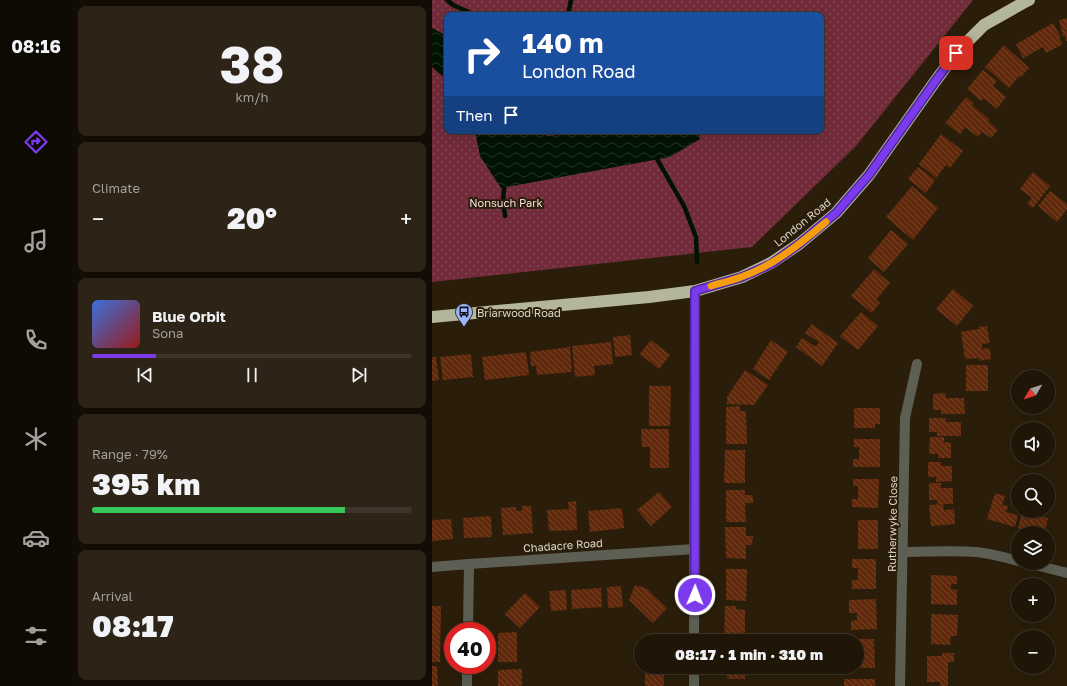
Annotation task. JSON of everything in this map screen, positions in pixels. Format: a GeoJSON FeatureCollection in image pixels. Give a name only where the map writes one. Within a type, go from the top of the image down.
{"type":"FeatureCollection","features":[{"type":"Feature","properties":{"kind":"highway","name":"London Road"},"geometry":{"type":"LineString","coordinates":[[432,318],[649,297],[695,291],[742,277],[771,264],[799,244],[836,213],[869,175],[956,53],[984,25],[1030,0]]}},
{"type":"Feature","properties":{"kind":"street"},"geometry":{"type":"LineString","coordinates":[[694,634],[695,291]]}},
{"type":"Feature","properties":{"kind":"street","name":"Rutherwyke Close"},"geometry":{"type":"LineString","coordinates":[[900,686],[906,418],[917,364]]}},
{"type":"Feature","properties":{"kind":"street","name":"Chadacre Road"},"geometry":{"type":"LineString","coordinates":[[432,567],[695,549]]}},
{"type":"Feature","properties":{"kind":"street"},"geometry":{"type":"LineString","coordinates":[[903,552],[961,551],[992,554],[1011,559]]}},
{"type":"Feature","properties":{"kind":"street"},"geometry":{"type":"LineString","coordinates":[[468,622],[469,564]]}},
{"type":"Feature","properties":{"kind":"street"},"geometry":{"type":"LineString","coordinates":[[1055,570],[1067,573]]}},
{"type":"Feature","properties":{"kind":"street"},"geometry":{"type":"LineString","coordinates":[[467,686],[468,674]]}},
{"type":"Feature","properties":{"kind":"street"},"geometry":{"type":"LineString","coordinates":[[694,674],[694,686]]}},
{"type":"Feature","properties":{"kind":"green space","name":"Nonsuch Park"},"geometry":{"type":"Polygon","coordinates":[[[432,0],[973,0],[856,146],[752,247],[432,282],[432,0]]]}},
{"type":"Feature","properties":{"kind":"water"},"geometry":{"type":"Polygon","coordinates":[[[432,28],[444,34],[444,77],[432,67],[432,28]]]}},
{"type":"Feature","properties":{"kind":"water"},"geometry":{"type":"Polygon","coordinates":[[[476,134],[546,134],[547,136],[567,134],[699,134],[700,139],[670,157],[501,188],[480,156],[476,134]]]}},
{"type":"Feature","properties":{"kind":"building"},"geometry":{"type":"Polygon","coordinates":[[[1067,18],[1066,41],[1065,36],[1063,37],[1059,20],[1067,18]]]}},
{"type":"Feature","properties":{"kind":"building"},"geometry":{"type":"Polygon","coordinates":[[[1053,23],[1061,37],[1059,38],[1063,44],[1046,53],[1043,47],[1023,58],[1016,44],[1053,23]]]}},
{"type":"Feature","properties":{"kind":"building"},"geometry":{"type":"Polygon","coordinates":[[[1004,45],[1029,68],[1020,78],[1019,76],[1009,88],[985,67],[1004,45]]]}},
{"type":"Feature","properties":{"kind":"building"},"geometry":{"type":"Polygon","coordinates":[[[983,70],[997,81],[993,86],[1006,97],[997,109],[983,98],[981,101],[967,89],[983,70]]]}},
{"type":"Feature","properties":{"kind":"building"},"geometry":{"type":"Polygon","coordinates":[[[966,97],[973,103],[972,105],[989,119],[988,121],[998,130],[991,138],[982,132],[978,137],[965,127],[960,134],[945,123],[966,97]]]}},
{"type":"Feature","properties":{"kind":"building"},"geometry":{"type":"Polygon","coordinates":[[[941,134],[963,151],[950,168],[946,165],[936,178],[919,164],[941,134]]]}},
{"type":"Feature","properties":{"kind":"building"},"geometry":{"type":"Polygon","coordinates":[[[918,167],[935,180],[926,193],[908,179],[918,167]]]}},
{"type":"Feature","properties":{"kind":"building"},"geometry":{"type":"Polygon","coordinates":[[[1033,172],[1050,186],[1033,208],[1027,204],[1032,198],[1020,189],[1033,172]]]}},
{"type":"Feature","properties":{"kind":"building"},"geometry":{"type":"Polygon","coordinates":[[[912,186],[938,208],[913,240],[886,217],[912,186]]]}},
{"type":"Feature","properties":{"kind":"building"},"geometry":{"type":"Polygon","coordinates":[[[1050,191],[1067,204],[1067,209],[1057,222],[1038,206],[1050,191]]]}},
{"type":"Feature","properties":{"kind":"building"},"geometry":{"type":"Polygon","coordinates":[[[891,230],[908,244],[884,272],[868,258],[891,230]]]}},
{"type":"Feature","properties":{"kind":"building"},"geometry":{"type":"Polygon","coordinates":[[[874,269],[890,283],[876,300],[880,303],[872,313],[851,296],[874,269]]]}},
{"type":"Feature","properties":{"kind":"building"},"geometry":{"type":"Polygon","coordinates":[[[953,289],[973,306],[957,326],[936,309],[953,289]]]}},
{"type":"Feature","properties":{"kind":"building"},"geometry":{"type":"Polygon","coordinates":[[[861,312],[878,326],[858,350],[840,336],[861,312]]]}},
{"type":"Feature","properties":{"kind":"building"},"geometry":{"type":"Polygon","coordinates":[[[812,324],[838,343],[822,366],[796,347],[802,338],[816,347],[819,342],[805,333],[812,324]]]}},
{"type":"Feature","properties":{"kind":"building"},"geometry":{"type":"Polygon","coordinates":[[[987,326],[990,343],[982,344],[982,349],[990,348],[991,359],[979,361],[979,358],[965,359],[961,332],[987,326]]]}},
{"type":"Feature","properties":{"kind":"building"},"geometry":{"type":"Polygon","coordinates":[[[630,335],[632,355],[615,357],[613,337],[630,335]]]}},
{"type":"Feature","properties":{"kind":"building"},"geometry":{"type":"Polygon","coordinates":[[[651,340],[670,355],[659,369],[640,354],[651,340]]]}},
{"type":"Feature","properties":{"kind":"building"},"geometry":{"type":"Polygon","coordinates":[[[771,340],[788,352],[769,380],[753,369],[771,340]]]}},
{"type":"Feature","properties":{"kind":"building"},"geometry":{"type":"Polygon","coordinates":[[[611,342],[613,364],[594,366],[595,375],[575,377],[572,346],[611,342]]]}},
{"type":"Feature","properties":{"kind":"building"},"geometry":{"type":"Polygon","coordinates":[[[570,347],[572,372],[537,375],[536,366],[531,366],[530,352],[570,347]]]}},
{"type":"Feature","properties":{"kind":"building"},"geometry":{"type":"Polygon","coordinates":[[[526,352],[529,375],[485,380],[482,357],[526,352]]]}},
{"type":"Feature","properties":{"kind":"building"},"geometry":{"type":"Polygon","coordinates":[[[471,354],[473,377],[443,380],[440,357],[471,354]]]}},
{"type":"Feature","properties":{"kind":"building"},"geometry":{"type":"Polygon","coordinates":[[[432,357],[436,357],[439,380],[432,381],[432,357]]]}},
{"type":"Feature","properties":{"kind":"building"},"geometry":{"type":"Polygon","coordinates":[[[966,365],[988,365],[988,391],[966,391],[966,365]]]}},
{"type":"Feature","properties":{"kind":"building"},"geometry":{"type":"Polygon","coordinates":[[[745,370],[768,385],[754,405],[727,404],[727,397],[745,370]]]}},
{"type":"Feature","properties":{"kind":"building"},"geometry":{"type":"Polygon","coordinates":[[[649,386],[671,386],[670,426],[649,426],[649,386]]]}},
{"type":"Feature","properties":{"kind":"building"},"geometry":{"type":"Polygon","coordinates":[[[945,393],[946,398],[964,398],[965,414],[941,414],[941,410],[933,410],[933,394],[945,393]]]}},
{"type":"Feature","properties":{"kind":"building"},"geometry":{"type":"Polygon","coordinates":[[[740,406],[740,411],[746,411],[747,444],[726,444],[726,407],[740,406]]]}},
{"type":"Feature","properties":{"kind":"building"},"geometry":{"type":"Polygon","coordinates":[[[854,408],[880,408],[880,424],[875,424],[875,428],[854,428],[854,408]]]}},
{"type":"Feature","properties":{"kind":"building"},"geometry":{"type":"Polygon","coordinates":[[[929,418],[946,418],[946,422],[961,422],[961,436],[937,436],[937,432],[929,432],[929,418]]]}},
{"type":"Feature","properties":{"kind":"building"},"geometry":{"type":"Polygon","coordinates":[[[641,429],[669,429],[669,468],[650,468],[650,447],[642,447],[641,429]]]}},
{"type":"Feature","properties":{"kind":"building"},"geometry":{"type":"Polygon","coordinates":[[[930,437],[944,437],[944,442],[951,443],[951,458],[938,458],[938,454],[929,454],[930,437]]]}},
{"type":"Feature","properties":{"kind":"building"},"geometry":{"type":"Polygon","coordinates":[[[854,439],[880,439],[880,467],[853,467],[853,459],[859,459],[859,447],[854,447],[854,439]]]}},
{"type":"Feature","properties":{"kind":"building"},"geometry":{"type":"Polygon","coordinates":[[[725,450],[745,450],[745,483],[724,483],[725,450]]]}},
{"type":"Feature","properties":{"kind":"building"},"geometry":{"type":"Polygon","coordinates":[[[928,462],[941,462],[941,466],[952,466],[952,481],[936,482],[936,477],[928,477],[928,462]]]}},
{"type":"Feature","properties":{"kind":"building"},"geometry":{"type":"Polygon","coordinates":[[[853,479],[879,479],[878,508],[852,507],[852,499],[858,499],[858,486],[853,486],[853,479]]]}},
{"type":"Feature","properties":{"kind":"building"},"geometry":{"type":"Polygon","coordinates":[[[929,483],[941,483],[941,488],[953,488],[953,504],[937,504],[937,500],[929,500],[929,483]]]}},
{"type":"Feature","properties":{"kind":"building"},"geometry":{"type":"Polygon","coordinates":[[[726,490],[745,490],[745,495],[753,495],[753,503],[745,503],[746,522],[726,522],[726,490]]]}},
{"type":"Feature","properties":{"kind":"building"},"geometry":{"type":"Polygon","coordinates":[[[659,492],[672,507],[651,526],[637,510],[659,492]]]}},
{"type":"Feature","properties":{"kind":"building"},"geometry":{"type":"Polygon","coordinates":[[[995,493],[1005,496],[1002,505],[1008,506],[1006,512],[1011,513],[1011,518],[1017,518],[1015,526],[987,519],[995,493]]]}},
{"type":"Feature","properties":{"kind":"building"},"geometry":{"type":"Polygon","coordinates":[[[576,501],[577,530],[549,531],[547,510],[569,509],[568,502],[576,501]]]}},
{"type":"Feature","properties":{"kind":"building"},"geometry":{"type":"Polygon","coordinates":[[[943,504],[944,510],[954,509],[955,524],[931,526],[929,505],[943,504]]]}},
{"type":"Feature","properties":{"kind":"building"},"geometry":{"type":"Polygon","coordinates":[[[522,506],[531,506],[533,533],[503,535],[501,508],[516,507],[516,511],[522,511],[522,506]]]}},
{"type":"Feature","properties":{"kind":"building"},"geometry":{"type":"Polygon","coordinates":[[[622,508],[624,528],[590,532],[588,511],[622,508]]]}},
{"type":"Feature","properties":{"kind":"building"},"geometry":{"type":"Polygon","coordinates":[[[491,516],[492,537],[464,538],[463,518],[491,516]]]}},
{"type":"Feature","properties":{"kind":"building"},"geometry":{"type":"Polygon","coordinates":[[[1020,518],[1048,518],[1046,526],[1018,526],[1020,518]]]}},
{"type":"Feature","properties":{"kind":"building"},"geometry":{"type":"Polygon","coordinates":[[[451,519],[453,539],[432,541],[432,520],[451,519]]]}},
{"type":"Feature","properties":{"kind":"building"},"geometry":{"type":"Polygon","coordinates":[[[858,520],[878,520],[878,549],[858,549],[858,520]]]}},
{"type":"Feature","properties":{"kind":"building"},"geometry":{"type":"Polygon","coordinates":[[[725,527],[746,527],[746,536],[753,536],[752,545],[746,545],[746,559],[726,558],[725,527]]]}},
{"type":"Feature","properties":{"kind":"building"},"geometry":{"type":"Polygon","coordinates":[[[852,559],[876,559],[876,589],[852,589],[852,580],[858,580],[858,568],[852,568],[852,559]]]}},
{"type":"Feature","properties":{"kind":"building"},"geometry":{"type":"Polygon","coordinates":[[[726,569],[747,569],[746,601],[726,600],[726,569]]]}},
{"type":"Feature","properties":{"kind":"building"},"geometry":{"type":"Polygon","coordinates":[[[931,575],[957,576],[957,584],[951,584],[951,589],[957,590],[957,605],[931,604],[931,575]]]}},
{"type":"Feature","properties":{"kind":"building"},"geometry":{"type":"Polygon","coordinates":[[[635,585],[646,588],[667,608],[653,623],[629,600],[635,585]]]}},
{"type":"Feature","properties":{"kind":"building"},"geometry":{"type":"Polygon","coordinates":[[[621,586],[623,607],[608,608],[607,587],[621,586]]]}},
{"type":"Feature","properties":{"kind":"building"},"geometry":{"type":"Polygon","coordinates":[[[601,588],[602,607],[572,609],[571,590],[601,588]]]}},
{"type":"Feature","properties":{"kind":"building"},"geometry":{"type":"Polygon","coordinates":[[[566,590],[567,610],[551,611],[549,591],[566,590]]]}},
{"type":"Feature","properties":{"kind":"building"},"geometry":{"type":"Polygon","coordinates":[[[525,593],[540,607],[520,628],[505,614],[525,593]]]}},
{"type":"Feature","properties":{"kind":"building"},"geometry":{"type":"Polygon","coordinates":[[[876,599],[877,629],[851,630],[851,621],[857,620],[857,613],[849,613],[849,600],[876,599]]]}},
{"type":"Feature","properties":{"kind":"building"},"geometry":{"type":"Polygon","coordinates":[[[432,606],[441,606],[440,662],[432,662],[432,606]]]}},
{"type":"Feature","properties":{"kind":"building"},"geometry":{"type":"Polygon","coordinates":[[[725,606],[736,606],[736,609],[745,610],[745,634],[724,634],[725,606]]]}},
{"type":"Feature","properties":{"kind":"building"},"geometry":{"type":"Polygon","coordinates":[[[931,614],[958,615],[957,636],[951,636],[950,645],[931,644],[931,614]]]}},
{"type":"Feature","properties":{"kind":"building"},"geometry":{"type":"Polygon","coordinates":[[[517,632],[517,662],[498,662],[498,633],[517,632]]]}},
{"type":"Feature","properties":{"kind":"building"},"geometry":{"type":"Polygon","coordinates":[[[864,639],[874,639],[875,668],[864,668],[864,639]]]}},
{"type":"Feature","properties":{"kind":"building"},"geometry":{"type":"Polygon","coordinates":[[[942,653],[954,653],[954,662],[948,662],[948,686],[940,686],[940,682],[927,682],[927,656],[942,656],[942,653]]]}},
{"type":"Feature","properties":{"kind":"building"},"geometry":{"type":"Polygon","coordinates":[[[432,666],[437,666],[438,686],[432,686],[432,666]]]}},
{"type":"Feature","properties":{"kind":"building"},"geometry":{"type":"Polygon","coordinates":[[[522,669],[522,686],[498,686],[498,670],[522,669]]]}},
{"type":"Feature","properties":{"kind":"building"},"geometry":{"type":"Polygon","coordinates":[[[645,674],[664,674],[664,686],[645,686],[645,674]]]}},
{"type":"Feature","properties":{"kind":"building"},"geometry":{"type":"Polygon","coordinates":[[[727,674],[745,674],[745,679],[727,679],[727,674]]]}},
{"type":"Feature","properties":{"kind":"building"},"geometry":{"type":"Polygon","coordinates":[[[844,679],[875,679],[875,686],[844,686],[844,679]]]}},
{"type":"Feature","properties":{"kind":"waterway"},"geometry":{"type":"LineString","coordinates":[[447,0],[453,5],[468,12]]}},
{"type":"Feature","properties":{"kind":"waterway"},"geometry":{"type":"LineString","coordinates":[[569,12],[571,0]]}},
{"type":"Feature","properties":{"kind":"waterway"},"geometry":{"type":"LineString","coordinates":[[657,159],[684,206],[696,237],[697,262]]}},
{"type":"Feature","properties":{"kind":"waterway"},"geometry":{"type":"LineString","coordinates":[[504,188],[503,202],[505,216]]}},
{"type":"Feature","properties":{"kind":"slow traffic"},"geometry":{"type":"LineString","coordinates":[[711,286],[742,277],[771,264],[826,222]]}},
{"type":"Feature","properties":{"kind":"place","name":"Briarwood Road"},"geometry":{"type":"Point","coordinates":[464,327]}},
{"type":"Feature","properties":{"kind":"route"},"geometry":{"type":"LineString","coordinates":[[695,595],[695,291],[742,277],[771,264],[799,244],[836,213],[869,175],[956,53]]}}]}
